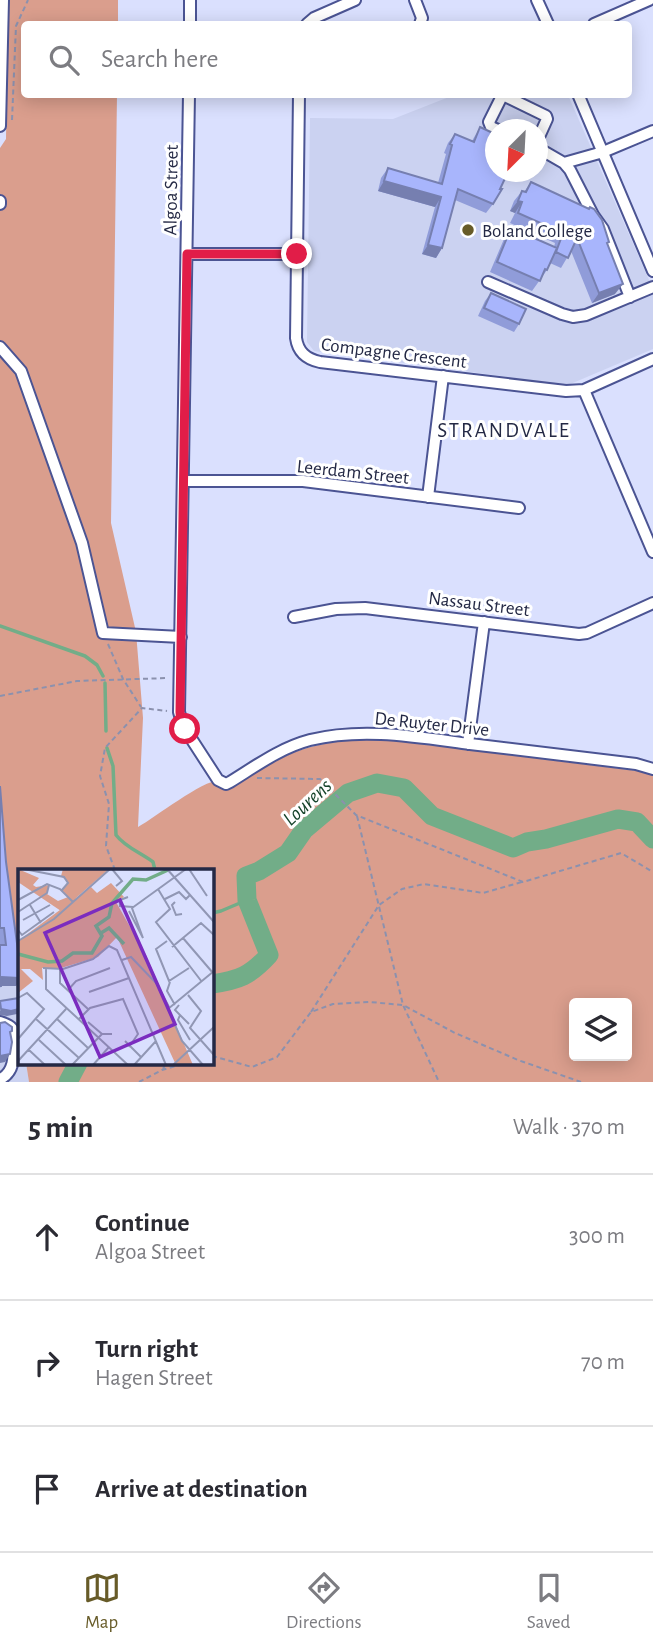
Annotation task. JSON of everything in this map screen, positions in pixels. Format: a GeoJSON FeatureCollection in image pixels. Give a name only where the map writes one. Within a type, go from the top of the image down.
{"type":"FeatureCollection","features":[{"type":"Feature","properties":{"kind":"street"},"geometry":{"type":"LineString","coordinates":[[3,0],[6,128]]}},
{"type":"Feature","properties":{"kind":"street"},"geometry":{"type":"LineString","coordinates":[[190,0],[190,21]]}},
{"type":"Feature","properties":{"kind":"street"},"geometry":{"type":"LineString","coordinates":[[310,21],[355,0]]}},
{"type":"Feature","properties":{"kind":"street"},"geometry":{"type":"LineString","coordinates":[[415,0],[421,21]]}},
{"type":"Feature","properties":{"kind":"street"},"geometry":{"type":"LineString","coordinates":[[537,0],[547,21]]}},
{"type":"Feature","properties":{"kind":"street"},"geometry":{"type":"LineString","coordinates":[[601,21],[649,0]]}},
{"type":"Feature","properties":{"kind":"street","name":"Algoa Street"},"geometry":{"type":"LineString","coordinates":[[189,98],[180,712],[183,726],[218,780]]}},
{"type":"Feature","properties":{"kind":"street","name":"Compagne Crescent"},"geometry":{"type":"LineString","coordinates":[[299,98],[296,338],[299,349],[306,357],[320,362],[566,391],[584,390],[653,359]]}},
{"type":"Feature","properties":{"kind":"street"},"geometry":{"type":"LineString","coordinates":[[490,119],[500,98]]}},
{"type":"Feature","properties":{"kind":"street"},"geometry":{"type":"LineString","coordinates":[[509,98],[546,116],[547,119]]}},
{"type":"Feature","properties":{"kind":"street"},"geometry":{"type":"LineString","coordinates":[[580,98],[653,271]]}},
{"type":"Feature","properties":{"kind":"street"},"geometry":{"type":"LineString","coordinates":[[564,163],[603,152],[653,131]]}},
{"type":"Feature","properties":{"kind":"street"},"geometry":{"type":"LineString","coordinates":[[548,154],[564,163],[570,170],[603,229],[630,297]]}},
{"type":"Feature","properties":{"kind":"street"},"geometry":{"type":"LineString","coordinates":[[187,254],[297,254]]}},
{"type":"Feature","properties":{"kind":"street"},"geometry":{"type":"LineString","coordinates":[[488,282],[573,317],[586,315],[653,287]]}},
{"type":"Feature","properties":{"kind":"street"},"geometry":{"type":"LineString","coordinates":[[0,347],[21,371],[25,382],[82,543],[103,633],[181,637]]}},
{"type":"Feature","properties":{"kind":"street"},"geometry":{"type":"LineString","coordinates":[[428,497],[443,376]]}},
{"type":"Feature","properties":{"kind":"street"},"geometry":{"type":"LineString","coordinates":[[584,390],[653,552]]}},
{"type":"Feature","properties":{"kind":"street","name":"Leerdam Street"},"geometry":{"type":"LineString","coordinates":[[183,481],[303,481],[519,508]]}},
{"type":"Feature","properties":{"kind":"street","name":"Nassau Street"},"geometry":{"type":"LineString","coordinates":[[294,617],[335,609],[365,608],[583,633],[653,603]]}},
{"type":"Feature","properties":{"kind":"street"},"geometry":{"type":"LineString","coordinates":[[468,744],[484,622]]}},
{"type":"Feature","properties":{"kind":"street","name":"De Ruyter Drive"},"geometry":{"type":"LineString","coordinates":[[218,780],[222,783],[230,782],[282,750],[310,740],[356,733],[389,734],[636,764],[653,769]]}},
{"type":"Feature","properties":{"kind":"street"},"geometry":{"type":"LineString","coordinates":[[0,1022],[9,1026],[15,1034],[14,1060],[7,1076],[0,1079]]}},
{"type":"Feature","properties":{"kind":"path"},"geometry":{"type":"LineString","coordinates":[[6,128],[16,26],[28,0]]}},
{"type":"Feature","properties":{"kind":"path"},"geometry":{"type":"LineString","coordinates":[[103,633],[123,679],[142,708]]}},
{"type":"Feature","properties":{"kind":"path"},"geometry":{"type":"LineString","coordinates":[[0,696],[77,681],[180,678]]}},
{"type":"Feature","properties":{"kind":"path"},"geometry":{"type":"LineString","coordinates":[[142,708],[180,712]]}},
{"type":"Feature","properties":{"kind":"path"},"geometry":{"type":"LineString","coordinates":[[115,869],[106,846],[109,804],[100,776],[105,748],[142,708]]}},
{"type":"Feature","properties":{"kind":"path"},"geometry":{"type":"LineString","coordinates":[[256,778],[320,779],[356,815],[523,882]]}},
{"type":"Feature","properties":{"kind":"path"},"geometry":{"type":"LineString","coordinates":[[356,815],[403,1005],[439,1082]]}},
{"type":"Feature","properties":{"kind":"path"},"geometry":{"type":"LineString","coordinates":[[214,1057],[252,1067],[278,1057],[311,1012],[379,905],[402,889],[424,884],[483,893],[621,853],[653,872]]}},
{"type":"Feature","properties":{"kind":"path"},"geometry":{"type":"LineString","coordinates":[[311,1012],[333,1004],[370,1002],[403,1005],[455,1033],[518,1060],[581,1082]]}},
{"type":"Feature","properties":{"kind":"path"},"geometry":{"type":"LineString","coordinates":[[162,1070],[165,1064]]}},
{"type":"Feature","properties":{"kind":"path"},"geometry":{"type":"LineString","coordinates":[[139,1082],[162,1070],[183,1064]]}},
{"type":"Feature","properties":{"kind":"shaded area"},"geometry":{"type":"Polygon","coordinates":[[[8,0],[118,0],[118,21],[21,21],[21,98],[117,98],[111,523],[136,632],[143,718],[138,827],[202,786],[220,780],[234,787],[294,752],[347,741],[413,743],[653,775],[653,1082],[29,1082],[26,1064],[214,1064],[214,869],[18,869],[18,996],[0,854],[0,148],[6,139],[8,0]]]}},
{"type":"Feature","properties":{"kind":"shaded area","name":"Boland College"},"geometry":{"type":"Polygon","coordinates":[[[446,98],[569,98],[653,289],[653,349],[568,385],[314,351],[307,342],[310,118],[393,119],[446,98]]]}},
{"type":"Feature","properties":{"kind":"shaded area"},"geometry":{"type":"Polygon","coordinates":[[[0,854],[18,996],[18,1064],[26,1064],[29,1082],[0,1082],[0,854]]]}},
{"type":"Feature","properties":{"kind":"building"},"geometry":{"type":"Polygon","coordinates":[[[480,127],[485,129],[485,182],[503,182],[502,189],[493,204],[458,189],[442,248],[428,245],[441,197],[384,181],[388,168],[442,184],[452,145],[450,144],[455,134],[474,142],[480,127]]]}},
{"type":"Feature","properties":{"kind":"building"},"geometry":{"type":"Polygon","coordinates":[[[531,182],[594,209],[602,220],[609,242],[607,243],[623,284],[599,293],[577,238],[568,258],[556,252],[563,233],[518,213],[522,202],[518,201],[522,191],[526,192],[531,182]]]}},
{"type":"Feature","properties":{"kind":"building"},"geometry":{"type":"Polygon","coordinates":[[[511,228],[557,248],[540,281],[497,262],[511,228]]]}},
{"type":"Feature","properties":{"kind":"building"},"geometry":{"type":"Polygon","coordinates":[[[491,293],[526,309],[519,324],[484,308],[491,293]]]}},
{"type":"Feature","properties":{"kind":"building"},"geometry":{"type":"Polygon","coordinates":[[[0,786],[6,862],[18,951],[18,978],[2,977],[1,986],[0,945],[6,945],[4,928],[0,928],[0,786]]]}},
{"type":"Feature","properties":{"kind":"building"},"geometry":{"type":"Polygon","coordinates":[[[18,998],[18,1009],[1,1009],[0,1001],[18,998]]]}},
{"type":"Feature","properties":{"kind":"building"},"geometry":{"type":"Polygon","coordinates":[[[5,1022],[12,1027],[12,1042],[10,1054],[0,1056],[0,1023],[5,1022]]]}},
{"type":"Feature","properties":{"kind":"waterway"},"geometry":{"type":"LineString","coordinates":[[0,626],[85,656],[97,665],[103,676]]}},
{"type":"Feature","properties":{"kind":"waterway"},"geometry":{"type":"LineString","coordinates":[[105,683],[106,731]]}},
{"type":"Feature","properties":{"kind":"waterway"},"geometry":{"type":"LineString","coordinates":[[107,748],[113,766],[116,835],[153,862],[155,869]]}},
{"type":"Feature","properties":{"kind":"waterway","name":"Lourens"},"geometry":{"type":"LineString","coordinates":[[214,984],[244,976],[269,955],[247,900],[246,876],[288,853],[304,830],[348,793],[377,783],[404,788],[432,816],[513,848],[618,819],[637,822],[653,839]]}},
{"type":"Feature","properties":{"kind":"waterway"},"geometry":{"type":"LineString","coordinates":[[214,913],[247,900]]}},
{"type":"Feature","properties":{"kind":"waterway","name":"Lourens"},"geometry":{"type":"LineString","coordinates":[[68,1082],[77,1064]]}},
{"type":"Feature","properties":{"kind":"place","name":"Boland College"},"geometry":{"type":"Point","coordinates":[468,230]}},
{"type":"Feature","properties":{"kind":"district","name":"STRANDVALE"},"geometry":{"type":"Point","coordinates":[504,430]}},
{"type":"Feature","properties":{"kind":"route"},"geometry":{"type":"LineString","coordinates":[[185,729],[180,712],[187,254],[297,254]]}}]}
